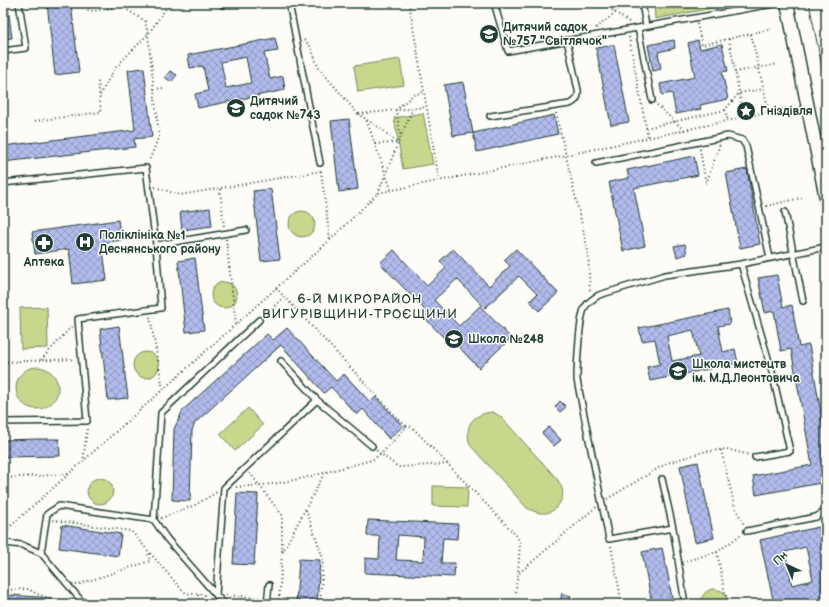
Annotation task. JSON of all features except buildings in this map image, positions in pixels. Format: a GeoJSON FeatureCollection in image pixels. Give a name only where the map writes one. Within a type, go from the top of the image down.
{"type":"FeatureCollection","features":[{"type":"Feature","properties":{"kind":"street"},"geometry":{"type":"LineString","coordinates":[[787,3],[826,198]]}},
{"type":"Feature","properties":{"kind":"lane"},"geometry":{"type":"LineString","coordinates":[[3,51],[26,48],[19,3]]}},
{"type":"Feature","properties":{"kind":"lane"},"geometry":{"type":"LineString","coordinates":[[289,3],[320,163]]}},
{"type":"Feature","properties":{"kind":"lane"},"geometry":{"type":"LineString","coordinates":[[642,3],[646,26]]}},
{"type":"Feature","properties":{"kind":"lane"},"geometry":{"type":"LineString","coordinates":[[495,6],[508,51],[779,3]]}},
{"type":"Feature","properties":{"kind":"lane"},"geometry":{"type":"LineString","coordinates":[[638,28],[652,100]]}},
{"type":"Feature","properties":{"kind":"lane"},"geometry":{"type":"LineString","coordinates":[[490,116],[574,103],[579,94],[567,40]]}},
{"type":"Feature","properties":{"kind":"lane"},"geometry":{"type":"LineString","coordinates":[[596,163],[728,136],[742,140],[746,146],[770,258]]}},
{"type":"Feature","properties":{"kind":"lane"},"geometry":{"type":"LineString","coordinates":[[3,183],[146,168],[156,245],[161,308],[78,318],[87,421],[3,422]]}},
{"type":"Feature","properties":{"kind":"lane"},"geometry":{"type":"LineString","coordinates":[[786,212],[803,302]]}},
{"type":"Feature","properties":{"kind":"lane"},"geometry":{"type":"LineString","coordinates":[[156,245],[246,230]]}},
{"type":"Feature","properties":{"kind":"lane"},"geometry":{"type":"LineString","coordinates":[[673,528],[609,539],[577,380],[585,308],[591,300],[599,295],[665,275],[741,264],[826,247]]}},
{"type":"Feature","properties":{"kind":"lane"},"geometry":{"type":"LineString","coordinates":[[741,264],[772,372],[790,451],[755,457]]}},
{"type":"Feature","properties":{"kind":"lane"},"geometry":{"type":"LineString","coordinates":[[224,604],[167,540],[154,520],[161,413],[259,320]]}},
{"type":"Feature","properties":{"kind":"lane"},"geometry":{"type":"LineString","coordinates":[[281,361],[317,400],[372,446]]}},
{"type":"Feature","properties":{"kind":"lane"},"geometry":{"type":"LineString","coordinates":[[216,594],[224,488],[317,400]]}},
{"type":"Feature","properties":{"kind":"lane"},"geometry":{"type":"LineString","coordinates":[[662,479],[673,528],[685,604]]}},
{"type":"Feature","properties":{"kind":"lane"},"geometry":{"type":"LineString","coordinates":[[41,553],[47,514],[59,506],[154,520]]}},
{"type":"Feature","properties":{"kind":"lane"},"geometry":{"type":"LineString","coordinates":[[747,531],[816,517],[826,512]]}},
{"type":"Feature","properties":{"kind":"lane"},"geometry":{"type":"LineString","coordinates":[[4,543],[22,545],[41,553],[84,604]]}},
{"type":"Feature","properties":{"kind":"lane"},"geometry":{"type":"LineString","coordinates":[[267,601],[269,585]]}},
{"type":"Feature","properties":{"kind":"path"},"geometry":{"type":"LineString","coordinates":[[84,3],[86,9],[93,11],[142,3]]}},
{"type":"Feature","properties":{"kind":"path"},"geometry":{"type":"LineString","coordinates":[[100,95],[115,68],[148,34],[170,3]]}},
{"type":"Feature","properties":{"kind":"path"},"geometry":{"type":"LineString","coordinates":[[409,3],[439,180]]}},
{"type":"Feature","properties":{"kind":"path"},"geometry":{"type":"LineString","coordinates":[[602,3],[638,28]]}},
{"type":"Feature","properties":{"kind":"path"},"geometry":{"type":"LineString","coordinates":[[584,37],[615,13],[621,3]]}},
{"type":"Feature","properties":{"kind":"path"},"geometry":{"type":"LineString","coordinates":[[122,6],[145,21],[148,34],[159,136],[146,168]]}},
{"type":"Feature","properties":{"kind":"path"},"geometry":{"type":"LineString","coordinates":[[696,18],[702,45],[771,29]]}},
{"type":"Feature","properties":{"kind":"path"},"geometry":{"type":"LineString","coordinates":[[627,30],[648,138]]}},
{"type":"Feature","properties":{"kind":"path"},"geometry":{"type":"LineString","coordinates":[[295,31],[311,47],[318,67],[358,114],[377,126],[398,143]]}},
{"type":"Feature","properties":{"kind":"path"},"geometry":{"type":"LineString","coordinates":[[751,34],[769,112]]}},
{"type":"Feature","properties":{"kind":"path"},"geometry":{"type":"LineString","coordinates":[[729,39],[744,118]]}},
{"type":"Feature","properties":{"kind":"path"},"geometry":{"type":"LineString","coordinates":[[735,72],[778,64]]}},
{"type":"Feature","properties":{"kind":"path"},"geometry":{"type":"LineString","coordinates":[[35,121],[102,112],[98,81]]}},
{"type":"Feature","properties":{"kind":"path"},"geometry":{"type":"LineString","coordinates":[[154,89],[164,88]]}},
{"type":"Feature","properties":{"kind":"path"},"geometry":{"type":"LineString","coordinates":[[646,128],[725,110],[739,93],[764,89]]}},
{"type":"Feature","properties":{"kind":"path"},"geometry":{"type":"LineString","coordinates":[[396,110],[412,95],[424,92]]}},
{"type":"Feature","properties":{"kind":"path"},"geometry":{"type":"LineString","coordinates":[[640,95],[652,100],[684,130]]}},
{"type":"Feature","properties":{"kind":"path"},"geometry":{"type":"LineString","coordinates":[[358,114],[426,107]]}},
{"type":"Feature","properties":{"kind":"path"},"geometry":{"type":"LineString","coordinates":[[555,107],[588,251],[591,300]]}},
{"type":"Feature","properties":{"kind":"path"},"geometry":{"type":"LineString","coordinates":[[5,531],[330,240],[378,192],[413,108]]}},
{"type":"Feature","properties":{"kind":"path"},"geometry":{"type":"LineString","coordinates":[[378,192],[567,155],[788,108]]}},
{"type":"Feature","properties":{"kind":"path"},"geometry":{"type":"LineString","coordinates":[[396,110],[401,138]]}},
{"type":"Feature","properties":{"kind":"path"},"geometry":{"type":"LineString","coordinates":[[725,110],[728,121]]}},
{"type":"Feature","properties":{"kind":"path"},"geometry":{"type":"LineString","coordinates":[[366,120],[391,189]]}},
{"type":"Feature","properties":{"kind":"path"},"geometry":{"type":"LineString","coordinates":[[698,142],[706,184],[723,137]]}},
{"type":"Feature","properties":{"kind":"path"},"geometry":{"type":"LineString","coordinates":[[375,144],[398,143]]}},
{"type":"Feature","properties":{"kind":"path"},"geometry":{"type":"LineString","coordinates":[[320,163],[330,240]]}},
{"type":"Feature","properties":{"kind":"path"},"geometry":{"type":"LineString","coordinates":[[149,185],[180,195],[321,171]]}},
{"type":"Feature","properties":{"kind":"path"},"geometry":{"type":"LineString","coordinates":[[220,188],[236,324]]}},
{"type":"Feature","properties":{"kind":"path"},"geometry":{"type":"LineString","coordinates":[[759,208],[805,197]]}},
{"type":"Feature","properties":{"kind":"path"},"geometry":{"type":"LineString","coordinates":[[276,288],[405,426],[412,427],[516,535],[520,542],[514,604]]}},
{"type":"Feature","properties":{"kind":"path"},"geometry":{"type":"LineString","coordinates":[[259,320],[284,297]]}},
{"type":"Feature","properties":{"kind":"path"},"geometry":{"type":"LineString","coordinates":[[148,310],[163,390]]}},
{"type":"Feature","properties":{"kind":"path"},"geometry":{"type":"LineString","coordinates":[[41,360],[78,318]]}},
{"type":"Feature","properties":{"kind":"path"},"geometry":{"type":"LineString","coordinates":[[3,362],[82,359]]}},
{"type":"Feature","properties":{"kind":"path"},"geometry":{"type":"LineString","coordinates":[[83,462],[87,421]]}},
{"type":"Feature","properties":{"kind":"path"},"geometry":{"type":"LineString","coordinates":[[154,520],[195,505],[224,488],[259,485],[304,478],[372,460],[380,454],[406,427],[405,426]]}},
{"type":"Feature","properties":{"kind":"path"},"geometry":{"type":"LineString","coordinates":[[372,446],[398,467],[448,464]]}},
{"type":"Feature","properties":{"kind":"path"},"geometry":{"type":"LineString","coordinates":[[518,574],[602,502],[667,463],[703,452],[727,449],[755,457]]}},
{"type":"Feature","properties":{"kind":"path"},"geometry":{"type":"LineString","coordinates":[[679,564],[717,552],[747,531],[735,507],[721,450]]}},
{"type":"Feature","properties":{"kind":"path"},"geometry":{"type":"LineString","coordinates":[[246,467],[282,515],[282,553],[279,604]]}},
{"type":"Feature","properties":{"kind":"path"},"geometry":{"type":"LineString","coordinates":[[282,553],[324,473]]}},
{"type":"Feature","properties":{"kind":"path"},"geometry":{"type":"LineString","coordinates":[[3,478],[70,474]]}},
{"type":"Feature","properties":{"kind":"path"},"geometry":{"type":"LineString","coordinates":[[305,509],[323,558],[320,604]]}},
{"type":"Feature","properties":{"kind":"path"},"geometry":{"type":"LineString","coordinates":[[46,519],[131,531],[187,594],[204,594],[211,599],[214,598],[216,594],[267,601]]}},
{"type":"Feature","properties":{"kind":"path"},"geometry":{"type":"LineString","coordinates":[[609,539],[622,604]]}},
{"type":"Feature","properties":{"kind":"path"},"geometry":{"type":"LineString","coordinates":[[70,587],[150,561],[148,551]]}},
{"type":"Feature","properties":{"kind":"path"},"geometry":{"type":"LineString","coordinates":[[717,552],[727,604]]}},
{"type":"Feature","properties":{"kind":"path"},"geometry":{"type":"LineString","coordinates":[[3,590],[28,589],[37,594],[67,604]]}},
{"type":"Feature","properties":{"kind":"path"},"geometry":{"type":"LineString","coordinates":[[198,593],[198,604]]}},
{"type":"Feature","properties":{"kind":"green space"},"geometry":{"type":"Polygon","coordinates":[[[654,3],[739,3],[655,19],[654,3]]]}},
{"type":"Feature","properties":{"kind":"green space"},"geometry":{"type":"Polygon","coordinates":[[[400,59],[404,85],[358,92],[354,66],[400,59]]]}},
{"type":"Feature","properties":{"kind":"green space"},"geometry":{"type":"Polygon","coordinates":[[[423,113],[433,164],[403,169],[394,118],[423,113]]]}},
{"type":"Feature","properties":{"kind":"green space"},"geometry":{"type":"Polygon","coordinates":[[[302,211],[311,215],[315,224],[311,233],[302,237],[293,233],[289,224],[293,215],[302,211]]]}},
{"type":"Feature","properties":{"kind":"green space"},"geometry":{"type":"Polygon","coordinates":[[[224,282],[233,286],[237,295],[233,304],[224,308],[215,304],[211,295],[215,286],[224,282]]]}},
{"type":"Feature","properties":{"kind":"green space"},"geometry":{"type":"Polygon","coordinates":[[[47,307],[48,348],[21,349],[20,308],[47,307]]]}},
{"type":"Feature","properties":{"kind":"green space"},"geometry":{"type":"Polygon","coordinates":[[[146,352],[155,356],[159,365],[155,374],[146,378],[137,374],[133,365],[137,356],[146,352]]]}},
{"type":"Feature","properties":{"kind":"green space"},"geometry":{"type":"Polygon","coordinates":[[[33,367],[41,367],[49,370],[55,376],[58,388],[55,400],[49,406],[41,409],[33,409],[25,406],[19,400],[16,392],[16,384],[19,376],[25,370],[33,367]]]}},
{"type":"Feature","properties":{"kind":"green space"},"geometry":{"type":"Polygon","coordinates":[[[248,408],[263,425],[235,451],[220,434],[248,408]]]}},
{"type":"Feature","properties":{"kind":"green space"},"geometry":{"type":"Polygon","coordinates":[[[493,412],[501,417],[558,480],[563,493],[561,501],[556,508],[550,512],[541,513],[527,508],[470,445],[468,432],[471,422],[480,415],[493,412]]]}},
{"type":"Feature","properties":{"kind":"green space"},"geometry":{"type":"Polygon","coordinates":[[[100,478],[109,482],[113,491],[109,500],[100,504],[91,500],[87,491],[91,482],[100,478]]]}},
{"type":"Feature","properties":{"kind":"green space"},"geometry":{"type":"Polygon","coordinates":[[[433,486],[468,487],[467,507],[433,506],[433,486]]]}},
{"type":"Feature","properties":{"kind":"green space"},"geometry":{"type":"Polygon","coordinates":[[[712,589],[719,590],[724,593],[727,597],[728,604],[701,604],[704,594],[712,589]]]}},
{"type":"Feature","properties":{"kind":"tram line"},"geometry":{"type":"LineString","coordinates":[[809,3],[826,87]]}},
{"type":"Feature","properties":{"kind":"place","name":"Дитячий садок №757 \"Світлячок\""},"geometry":{"type":"Point","coordinates":[489,34]}},
{"type":"Feature","properties":{"kind":"place","name":"Дитячий садок №743"},"geometry":{"type":"Point","coordinates":[236,108]}},
{"type":"Feature","properties":{"kind":"place","name":"Гніздівля"},"geometry":{"type":"Point","coordinates":[746,111]}},
{"type":"Feature","properties":{"kind":"place","name":"Поліклініка №1 Деснянського району"},"geometry":{"type":"Point","coordinates":[85,242]}},
{"type":"Feature","properties":{"kind":"place","name":"Аптека"},"geometry":{"type":"Point","coordinates":[44,243]}},
{"type":"Feature","properties":{"kind":"place","name":"Школа №248"},"geometry":{"type":"Point","coordinates":[454,339]}},
{"type":"Feature","properties":{"kind":"place","name":"Школа мистецтв ім. М.Д.Леонтовича"},"geometry":{"type":"Point","coordinates":[678,371]}},
{"type":"Feature","properties":{"kind":"district","name":"6-Й МІКРОРАЙОН ВИГУРІВЩИНИ-ТРОЄЩИНИ"},"geometry":{"type":"Point","coordinates":[360,306]}}]}
